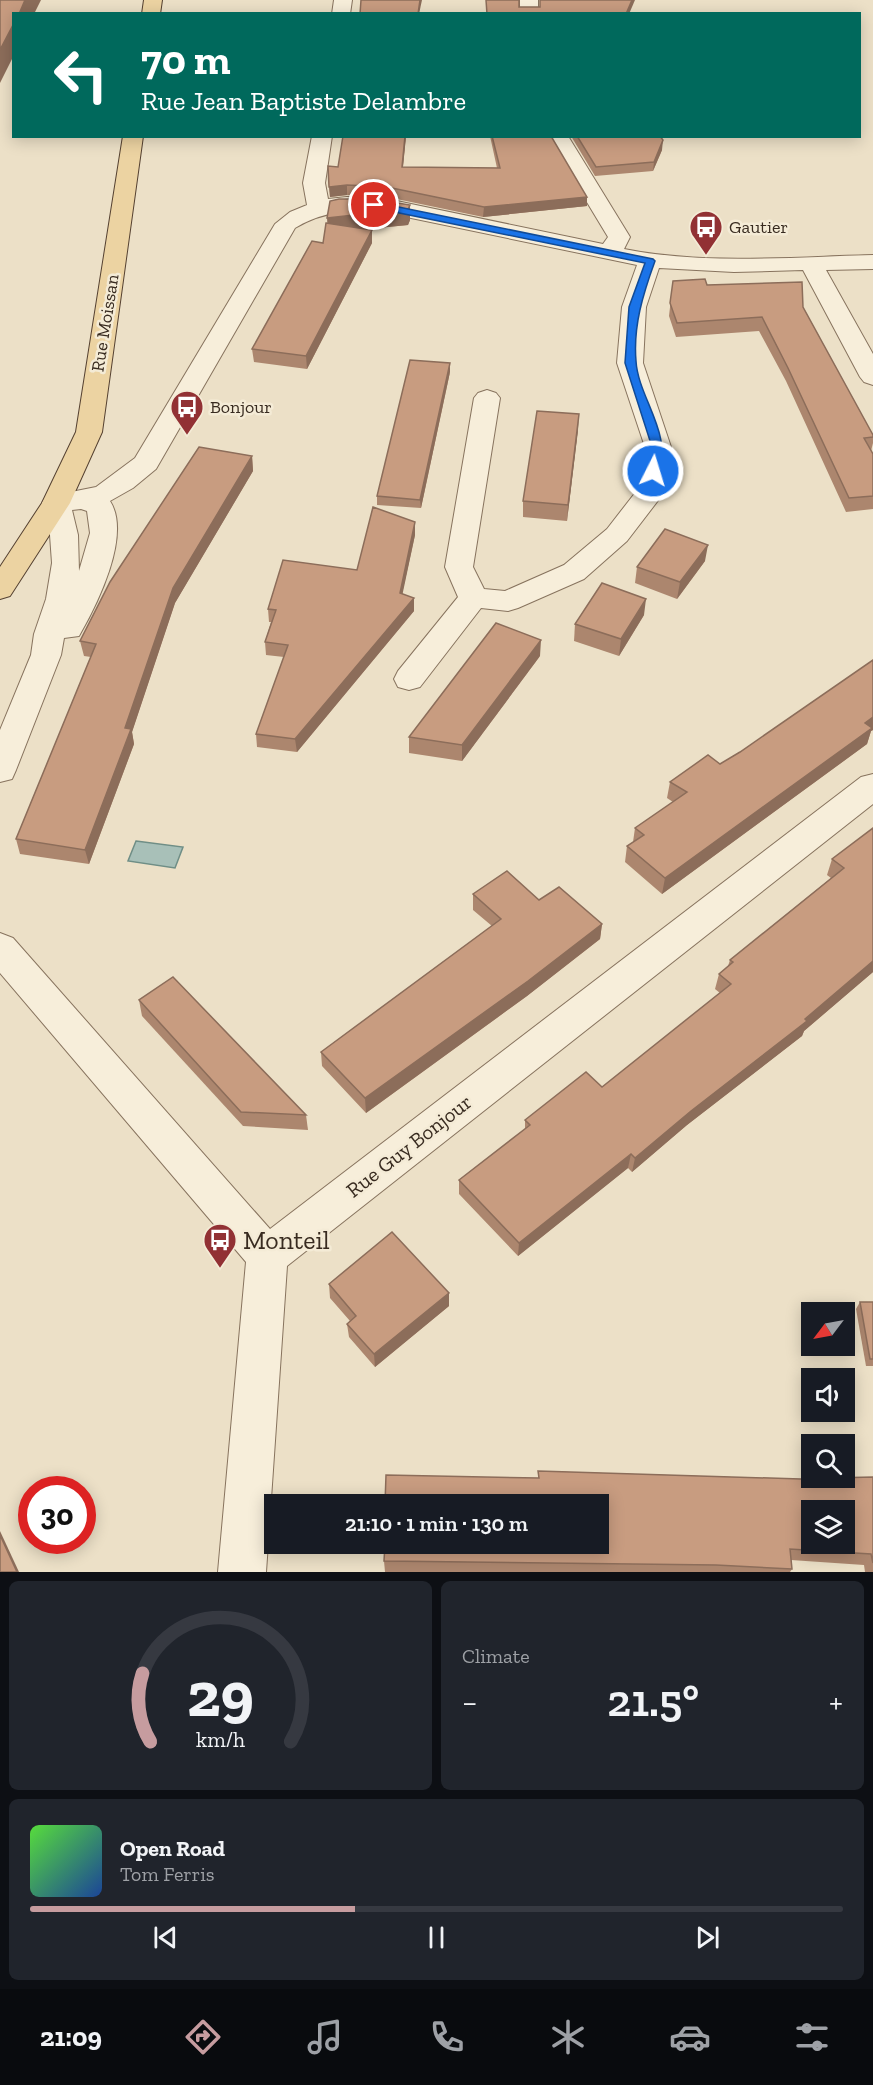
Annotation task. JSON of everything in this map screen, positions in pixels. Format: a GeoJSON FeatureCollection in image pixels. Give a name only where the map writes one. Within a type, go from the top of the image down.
{"type":"FeatureCollection","features":[{"type":"Feature","properties":{"kind":"main road","name":"Rue Moissan"},"geometry":{"type":"LineString","coordinates":[[0,589],[70,502],[89,432],[133,138]]}},
{"type":"Feature","properties":{"kind":"street"},"geometry":{"type":"LineString","coordinates":[[318,207],[315,183],[322,138]]}},
{"type":"Feature","properties":{"kind":"street"},"geometry":{"type":"LineString","coordinates":[[559,138],[619,237],[609,253]]}},
{"type":"Feature","properties":{"kind":"street"},"geometry":{"type":"LineString","coordinates":[[70,502],[117,490],[146,464],[286,224],[299,215],[318,207],[336,203],[387,206],[650,261],[734,266],[873,262]]}},
{"type":"Feature","properties":{"kind":"street"},"geometry":{"type":"LineString","coordinates":[[473,598],[508,601],[574,572],[617,536],[649,494],[658,447],[630,363],[634,307],[650,261]]}},
{"type":"Feature","properties":{"kind":"street"},"geometry":{"type":"LineString","coordinates":[[811,264],[873,377]]}},
{"type":"Feature","properties":{"kind":"street"},"geometry":{"type":"LineString","coordinates":[[473,598],[459,567],[488,398]]}},
{"type":"Feature","properties":{"kind":"street"},"geometry":{"type":"LineString","coordinates":[[0,770],[46,656],[49,634],[61,599],[66,563],[64,535],[70,502]]}},
{"type":"Feature","properties":{"kind":"street"},"geometry":{"type":"LineString","coordinates":[[46,656],[65,636],[104,538],[104,514],[99,505],[70,502]]}},
{"type":"Feature","properties":{"kind":"street"},"geometry":{"type":"LineString","coordinates":[[409,679],[473,598]]}},
{"type":"Feature","properties":{"kind":"street","name":"Rue Guy Bonjour"},"geometry":{"type":"LineString","coordinates":[[267,1256],[873,786]]}},
{"type":"Feature","properties":{"kind":"street"},"geometry":{"type":"LineString","coordinates":[[0,948],[27,982],[267,1256],[242,1572]]}},
{"type":"Feature","properties":{"kind":"water"},"geometry":{"type":"Polygon","coordinates":[[[136,841],[183,847],[175,868],[128,861],[136,841]]]}},
{"type":"Feature","properties":{"kind":"building"},"geometry":{"type":"Polygon","coordinates":[[[0,0],[25,0],[20,12],[12,12],[12,27],[0,50],[0,0]]]}},
{"type":"Feature","properties":{"kind":"building"},"geometry":{"type":"Polygon","coordinates":[[[361,0],[420,0],[418,12],[360,12],[361,0]]]}},
{"type":"Feature","properties":{"kind":"building"},"geometry":{"type":"Polygon","coordinates":[[[486,0],[519,0],[519,7],[540,7],[540,0],[632,0],[627,12],[487,12],[486,0]]]}},
{"type":"Feature","properties":{"kind":"building"},"geometry":{"type":"Polygon","coordinates":[[[343,138],[405,138],[402,167],[500,168],[492,138],[552,138],[587,197],[484,207],[387,187],[347,185],[329,187],[328,166],[338,167],[343,138]]]}},
{"type":"Feature","properties":{"kind":"building"},"geometry":{"type":"Polygon","coordinates":[[[578,138],[662,138],[663,140],[654,162],[596,167],[578,138]]]}},
{"type":"Feature","properties":{"kind":"building"},"geometry":{"type":"Polygon","coordinates":[[[374,199],[410,205],[408,209],[327,218],[330,201],[374,199]]]}},
{"type":"Feature","properties":{"kind":"building"},"geometry":{"type":"Polygon","coordinates":[[[326,223],[372,230],[306,356],[252,349],[312,241],[323,243],[326,223]]]}},
{"type":"Feature","properties":{"kind":"building"},"geometry":{"type":"Polygon","coordinates":[[[705,279],[707,285],[802,282],[803,307],[873,435],[873,437],[864,438],[873,454],[873,496],[849,498],[762,317],[677,323],[670,303],[673,281],[705,279]]]}},
{"type":"Feature","properties":{"kind":"building"},"geometry":{"type":"Polygon","coordinates":[[[410,360],[450,363],[420,500],[377,496],[410,360]]]}},
{"type":"Feature","properties":{"kind":"building"},"geometry":{"type":"Polygon","coordinates":[[[537,411],[579,414],[568,505],[523,501],[537,411]]]}},
{"type":"Feature","properties":{"kind":"building"},"geometry":{"type":"Polygon","coordinates":[[[199,447],[252,456],[173,588],[125,728],[131,729],[85,850],[16,839],[96,644],[80,641],[110,582],[199,447]]]}},
{"type":"Feature","properties":{"kind":"building"},"geometry":{"type":"Polygon","coordinates":[[[373,507],[415,522],[400,593],[414,598],[295,739],[256,734],[288,645],[265,642],[276,610],[268,609],[283,560],[357,570],[373,507]]]}},
{"type":"Feature","properties":{"kind":"building"},"geometry":{"type":"Polygon","coordinates":[[[665,529],[708,545],[680,582],[637,567],[665,529]]]}},
{"type":"Feature","properties":{"kind":"building"},"geometry":{"type":"Polygon","coordinates":[[[602,583],[646,599],[621,639],[575,624],[602,583]]]}},
{"type":"Feature","properties":{"kind":"building"},"geometry":{"type":"Polygon","coordinates":[[[496,623],[541,640],[462,745],[409,737],[496,623]]]}},
{"type":"Feature","properties":{"kind":"building"},"geometry":{"type":"Polygon","coordinates":[[[873,660],[873,717],[865,723],[872,728],[665,878],[627,846],[644,835],[635,828],[687,792],[670,782],[708,755],[720,764],[740,752],[873,660]]]}},
{"type":"Feature","properties":{"kind":"building"},"geometry":{"type":"Polygon","coordinates":[[[873,828],[873,961],[805,1019],[807,1021],[691,1111],[635,1158],[631,1154],[519,1243],[459,1180],[530,1125],[525,1120],[586,1072],[602,1087],[731,984],[719,974],[733,962],[730,960],[844,868],[832,859],[873,828]]]}},
{"type":"Feature","properties":{"kind":"building"},"geometry":{"type":"Polygon","coordinates":[[[507,871],[539,900],[559,887],[602,924],[528,981],[365,1098],[321,1052],[501,919],[473,894],[507,871]]]}},
{"type":"Feature","properties":{"kind":"building"},"geometry":{"type":"Polygon","coordinates":[[[173,977],[306,1115],[241,1112],[139,1000],[173,977]]]}},
{"type":"Feature","properties":{"kind":"building"},"geometry":{"type":"Polygon","coordinates":[[[392,1232],[449,1293],[374,1354],[347,1324],[356,1316],[329,1284],[392,1232]]]}},
{"type":"Feature","properties":{"kind":"building"},"geometry":{"type":"Polygon","coordinates":[[[860,1302],[873,1302],[873,1359],[870,1359],[860,1302]]]}},
{"type":"Feature","properties":{"kind":"building"},"geometry":{"type":"Polygon","coordinates":[[[538,1471],[801,1479],[801,1488],[855,1488],[855,1477],[873,1477],[873,1563],[871,1554],[855,1553],[855,1500],[801,1500],[801,1550],[790,1549],[792,1569],[716,1565],[384,1561],[384,1554],[609,1554],[609,1494],[385,1494],[386,1475],[539,1478],[538,1471]]]}},
{"type":"Feature","properties":{"kind":"building"},"geometry":{"type":"Polygon","coordinates":[[[0,1535],[17,1572],[0,1572],[0,1535]]]}},
{"type":"Feature","properties":{"kind":"place","name":"Gautier"},"geometry":{"type":"Point","coordinates":[706,256]}},
{"type":"Feature","properties":{"kind":"place","name":"Bonjour"},"geometry":{"type":"Point","coordinates":[187,436]}},
{"type":"Feature","properties":{"kind":"place","name":"Monteil"},"geometry":{"type":"Point","coordinates":[220,1269]}},
{"type":"Feature","properties":{"kind":"route"},"geometry":{"type":"LineString","coordinates":[[374,205],[650,261],[634,307],[630,363],[658,447],[653,471]]}}]}
